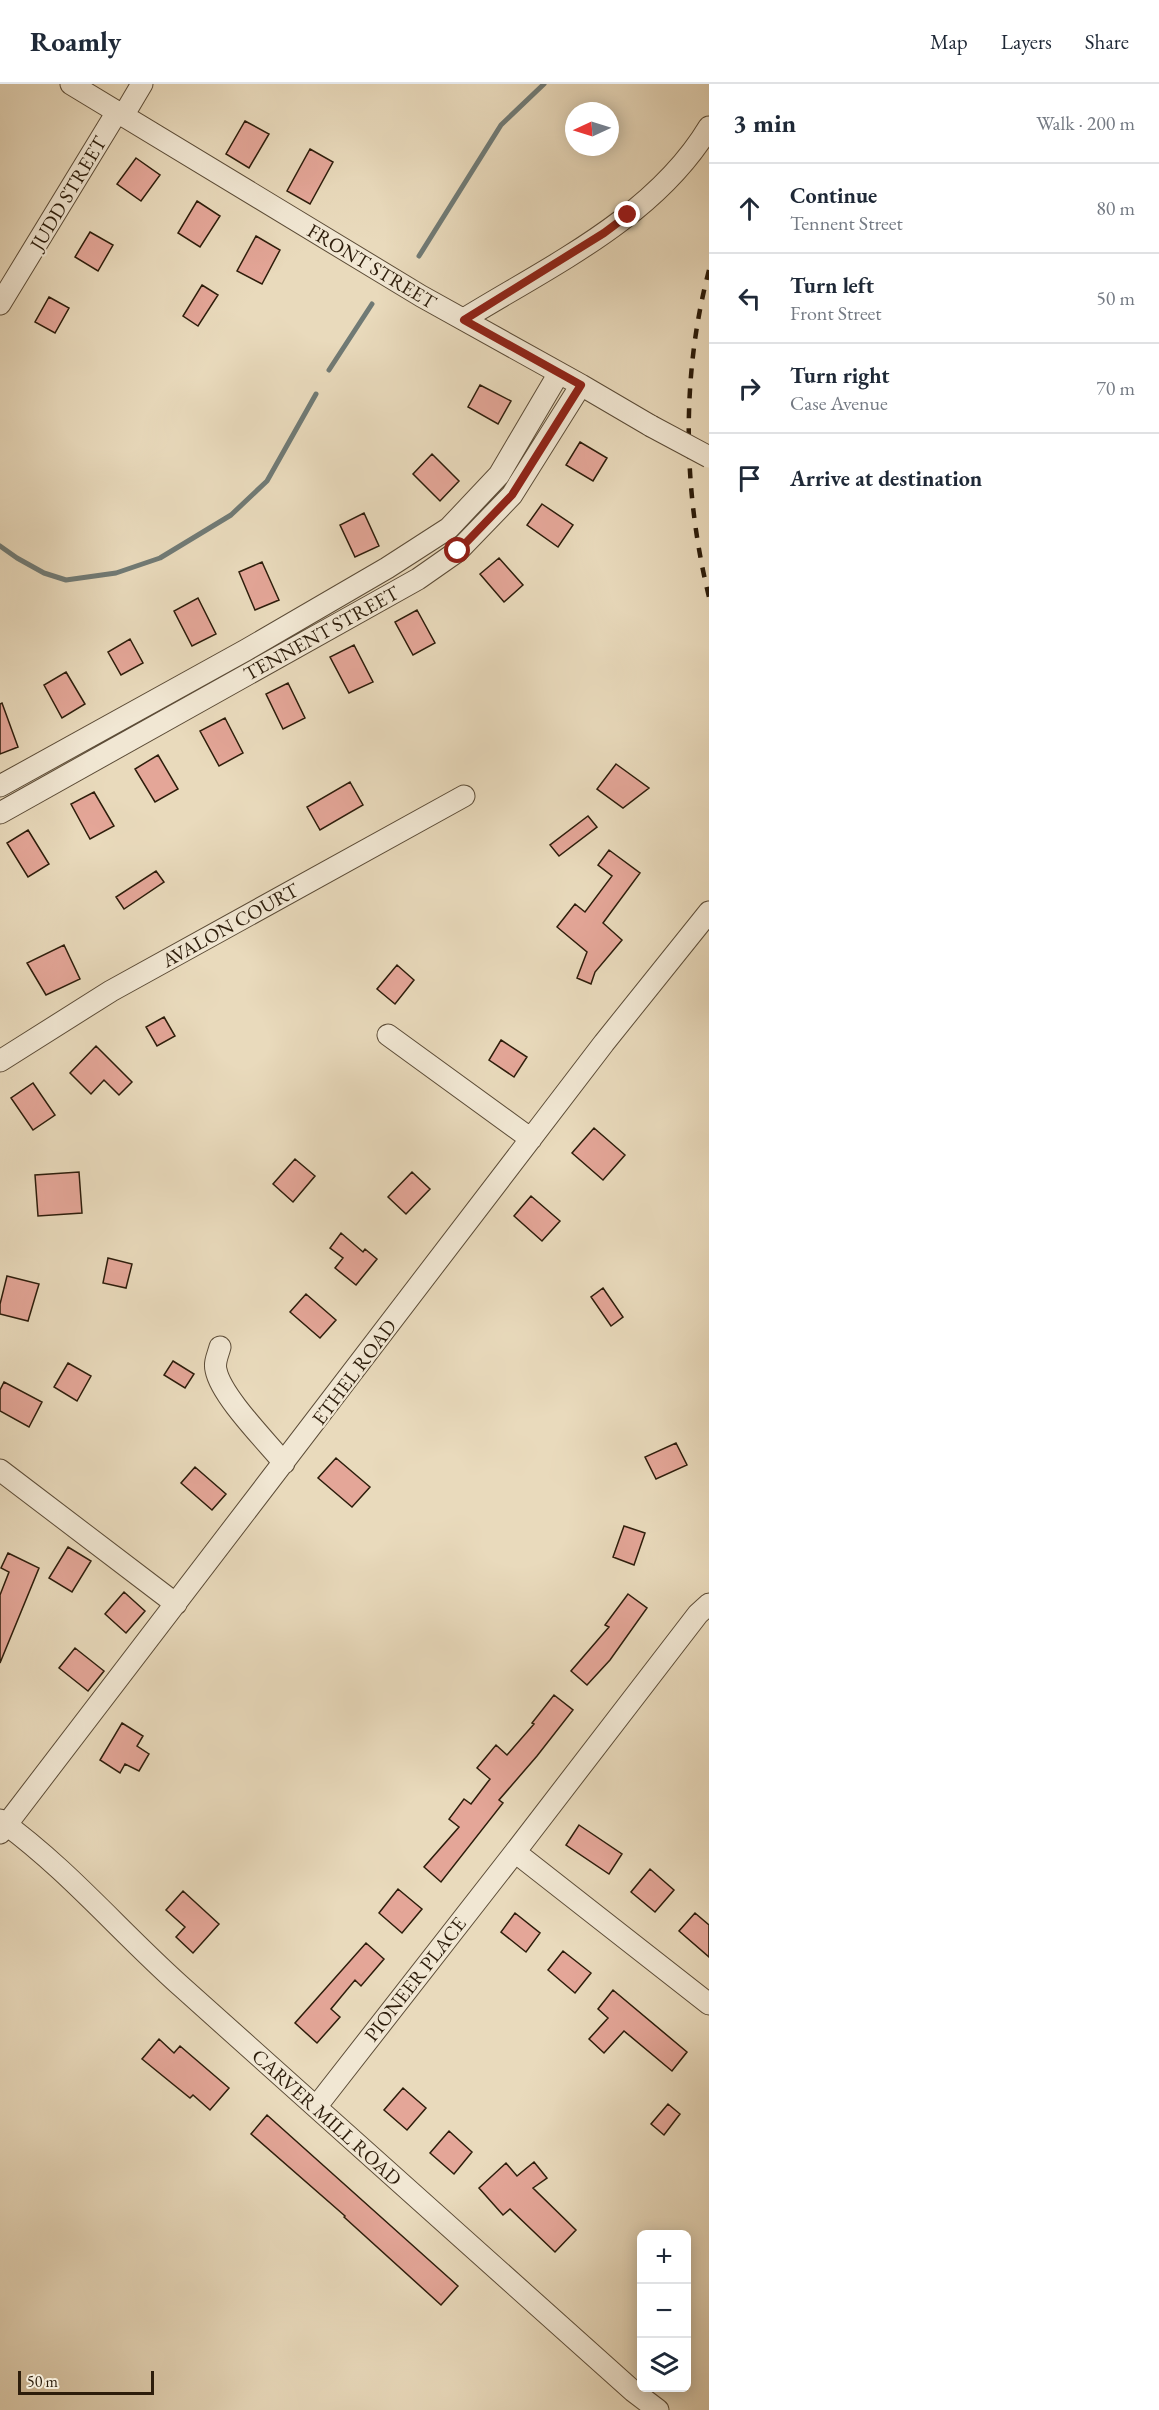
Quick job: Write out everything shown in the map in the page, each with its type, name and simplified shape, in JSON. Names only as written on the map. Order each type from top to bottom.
[{"type":"street","name":"FRONT STREET","points":[[71,84],[464,320],[709,457]]},
{"type":"street","name":"JUDD STREET","points":[[0,304],[120,114],[142,84]]},
{"type":"street","points":[[464,320],[604,233],[628,215],[673,175],[709,127]]},
{"type":"street","name":"TENNENT STREET","points":[[0,786],[246,650],[449,528],[499,475],[559,373]]},
{"type":"street","name":"TENNENT STREET","points":[[0,813],[418,579],[458,551],[512,495],[581,385]]},
{"type":"street","name":"AVALON COURT","points":[[0,1061],[111,991],[464,796]]},
{"type":"street","name":"ETHEL ROAD","points":[[2,1826],[176,1604],[604,1043],[709,912]]},
{"type":"street","points":[[388,1035],[531,1139]]},
{"type":"street","points":[[220,1347],[215,1361],[216,1371],[226,1394],[284,1463]]},
{"type":"street","points":[[0,1470],[176,1604]]},
{"type":"street","name":"PIONEER PLACE","points":[[316,2107],[698,1614],[709,1604]]},
{"type":"street","name":"CARVER MILL ROAD","points":[[2,1826],[92,1898],[175,1981],[624,2383],[658,2410]]},
{"type":"street","points":[[515,1852],[709,2004]]},
{"type":"building","points":[[245,121],[269,134],[249,168],[226,154]]},
{"type":"building","points":[[310,149],[333,162],[310,204],[287,191]]},
{"type":"building","points":[[136,158],[160,175],[141,201],[117,184]]},
{"type":"building","points":[[197,201],[220,216],[200,247],[178,233]]},
{"type":"building","points":[[90,232],[113,245],[98,271],[75,257]]},
{"type":"building","points":[[256,236],[280,250],[262,284],[237,271]]},
{"type":"building","points":[[202,285],[218,295],[198,326],[183,316]]},
{"type":"building","points":[[49,297],[69,308],[55,333],[35,322]]},
{"type":"building","points":[[480,385],[511,401],[498,424],[468,407]]},
{"type":"building","points":[[580,442],[607,458],[593,481],[566,465]]},
{"type":"building","points":[[432,454],[459,481],[440,501],[413,474]]},
{"type":"building","points":[[542,504],[573,525],[558,547],[527,525]]},
{"type":"building","points":[[364,513],[379,546],[355,557],[340,525]]},
{"type":"building","points":[[499,558],[523,585],[504,602],[480,574]]},
{"type":"building","points":[[262,562],[279,600],[255,610],[239,572]]},
{"type":"building","points":[[198,598],[216,634],[192,646],[174,611]]},
{"type":"building","points":[[417,610],[435,643],[413,655],[395,622]]},
{"type":"building","points":[[130,639],[143,663],[121,675],[108,652]]},
{"type":"building","points":[[354,645],[373,682],[349,693],[330,657]]},
{"type":"building","points":[[66,672],[85,704],[62,718],[44,685]]},
{"type":"building","points":[[288,683],[305,718],[283,729],[266,694]]},
{"type":"building","points":[[2,703],[18,747],[0,754],[0,704]]},
{"type":"building","points":[[225,718],[243,753],[219,766],[200,731]]},
{"type":"building","points":[[158,755],[178,789],[155,802],[135,769]]},
{"type":"building","points":[[616,764],[649,788],[623,808],[597,789]]},
{"type":"building","points":[[350,782],[363,805],[320,830],[307,807]]},
{"type":"building","points":[[94,792],[114,826],[90,839],[71,804]]},
{"type":"building","points":[[588,816],[597,827],[559,856],[550,845]]},
{"type":"building","points":[[28,830],[49,864],[28,877],[7,843]]},
{"type":"building","points":[[609,850],[640,873],[603,923],[622,940],[595,972],[591,984],[577,978],[587,952],[557,927],[575,904],[585,912],[612,876],[598,865]]},
{"type":"building","points":[[156,871],[164,882],[124,909],[116,897]]},
{"type":"building","points":[[64,945],[80,979],[46,995],[27,963]]},
{"type":"building","points":[[397,965],[414,980],[395,1004],[377,989]]},
{"type":"building","points":[[164,1017],[175,1036],[157,1046],[146,1027]]},
{"type":"building","points":[[501,1040],[527,1057],[514,1077],[489,1060]]},
{"type":"building","points":[[96,1046],[132,1082],[119,1095],[104,1080],[91,1094],[70,1073]]},
{"type":"building","points":[[33,1083],[55,1115],[33,1130],[11,1098]]},
{"type":"building","points":[[594,1128],[625,1155],[603,1180],[572,1153]]},
{"type":"building","points":[[295,1159],[315,1176],[293,1202],[273,1184]]},
{"type":"building","points":[[79,1172],[82,1213],[38,1216],[35,1175]]},
{"type":"building","points":[[412,1172],[430,1189],[406,1214],[388,1197]]},
{"type":"building","points":[[531,1196],[560,1221],[542,1241],[514,1216]]},
{"type":"building","points":[[341,1233],[363,1252],[365,1249],[377,1259],[356,1285],[335,1268],[343,1258],[330,1248]]},
{"type":"building","points":[[108,1258],[132,1264],[126,1288],[103,1283]]},
{"type":"building","points":[[7,1276],[39,1284],[28,1321],[0,1314],[0,1304]]},
{"type":"building","points":[[603,1288],[623,1317],[611,1326],[591,1297]]},
{"type":"building","points":[[306,1294],[336,1320],[320,1338],[290,1312]]},
{"type":"building","points":[[173,1361],[194,1374],[185,1388],[164,1375]]},
{"type":"building","points":[[68,1363],[91,1376],[77,1401],[54,1387]]},
{"type":"building","points":[[4,1382],[42,1402],[29,1427],[0,1411],[0,1390]]},
{"type":"building","points":[[676,1443],[687,1465],[656,1479],[645,1457]]},
{"type":"building","points":[[336,1458],[370,1487],[352,1507],[318,1478]]},
{"type":"building","points":[[195,1467],[226,1494],[212,1510],[181,1483]]},
{"type":"building","points":[[624,1526],[645,1533],[634,1565],[613,1557]]},
{"type":"building","points":[[68,1547],[91,1561],[72,1592],[49,1578]]},
{"type":"building","points":[[8,1553],[39,1568],[0,1663],[0,1595],[9,1572],[1,1568]]},
{"type":"building","points":[[124,1592],[145,1611],[126,1633],[105,1614]]},
{"type":"building","points":[[628,1594],[647,1608],[610,1660],[587,1685],[571,1671],[609,1627],[605,1625]]},
{"type":"building","points":[[75,1648],[104,1671],[88,1691],[59,1668]]},
{"type":"building","points":[[554,1695],[573,1710],[499,1800],[503,1803],[441,1882],[424,1867],[459,1827],[449,1819],[464,1799],[471,1804],[490,1779],[477,1768],[496,1745],[507,1755],[534,1724],[532,1723]]},
{"type":"building","points":[[122,1723],[143,1736],[137,1746],[149,1754],[139,1771],[125,1764],[120,1773],[100,1760]]},
{"type":"building","points":[[579,1825],[622,1854],[609,1874],[566,1845]]},
{"type":"building","points":[[650,1869],[674,1890],[655,1912],[631,1892]]},
{"type":"building","points":[[398,1889],[422,1909],[402,1933],[379,1913]]},
{"type":"building","points":[[183,1891],[219,1924],[193,1953],[176,1937],[185,1927],[166,1910]]},
{"type":"building","points":[[515,1913],[540,1933],[526,1952],[501,1932]]},
{"type":"building","points":[[695,1913],[709,1925],[709,1957],[679,1931]]},
{"type":"building","points":[[366,1943],[384,1959],[361,1986],[355,1980],[331,2009],[340,2017],[317,2043],[295,2023]]},
{"type":"building","points":[[563,1951],[591,1973],[575,1993],[548,1970]]},
{"type":"building","points":[[613,1990],[687,2052],[672,2071],[624,2031],[604,2053],[589,2039],[608,2018],[598,2009]]},
{"type":"building","points":[[159,2039],[174,2053],[180,2046],[229,2088],[210,2110],[193,2095],[190,2098],[142,2059]]},
{"type":"building","points":[[403,2088],[426,2108],[407,2130],[384,2110]]},
{"type":"building","points":[[668,2104],[680,2114],[664,2135],[651,2124]]},
{"type":"building","points":[[267,2115],[458,2286],[441,2305],[345,2216],[251,2134]]},
{"type":"building","points":[[449,2131],[472,2152],[454,2174],[430,2153]]},
{"type":"building","points":[[534,2162],[547,2178],[533,2188],[576,2230],[555,2252],[510,2209],[503,2215],[479,2188],[506,2163],[517,2176]]},
{"type":"waterway","points":[[419,256],[501,125],[544,84]]},
{"type":"waterway","points":[[329,370],[372,304]]},
{"type":"waterway","points":[[0,546],[44,573],[66,580],[116,573],[160,558],[231,515],[267,481],[316,394]]},
{"type":"railway","points":[[709,270],[694,351],[689,434],[694,516],[709,597]]},
{"type":"route","points":[[458,551],[512,495],[581,385],[464,320],[604,233],[628,215]]}]
